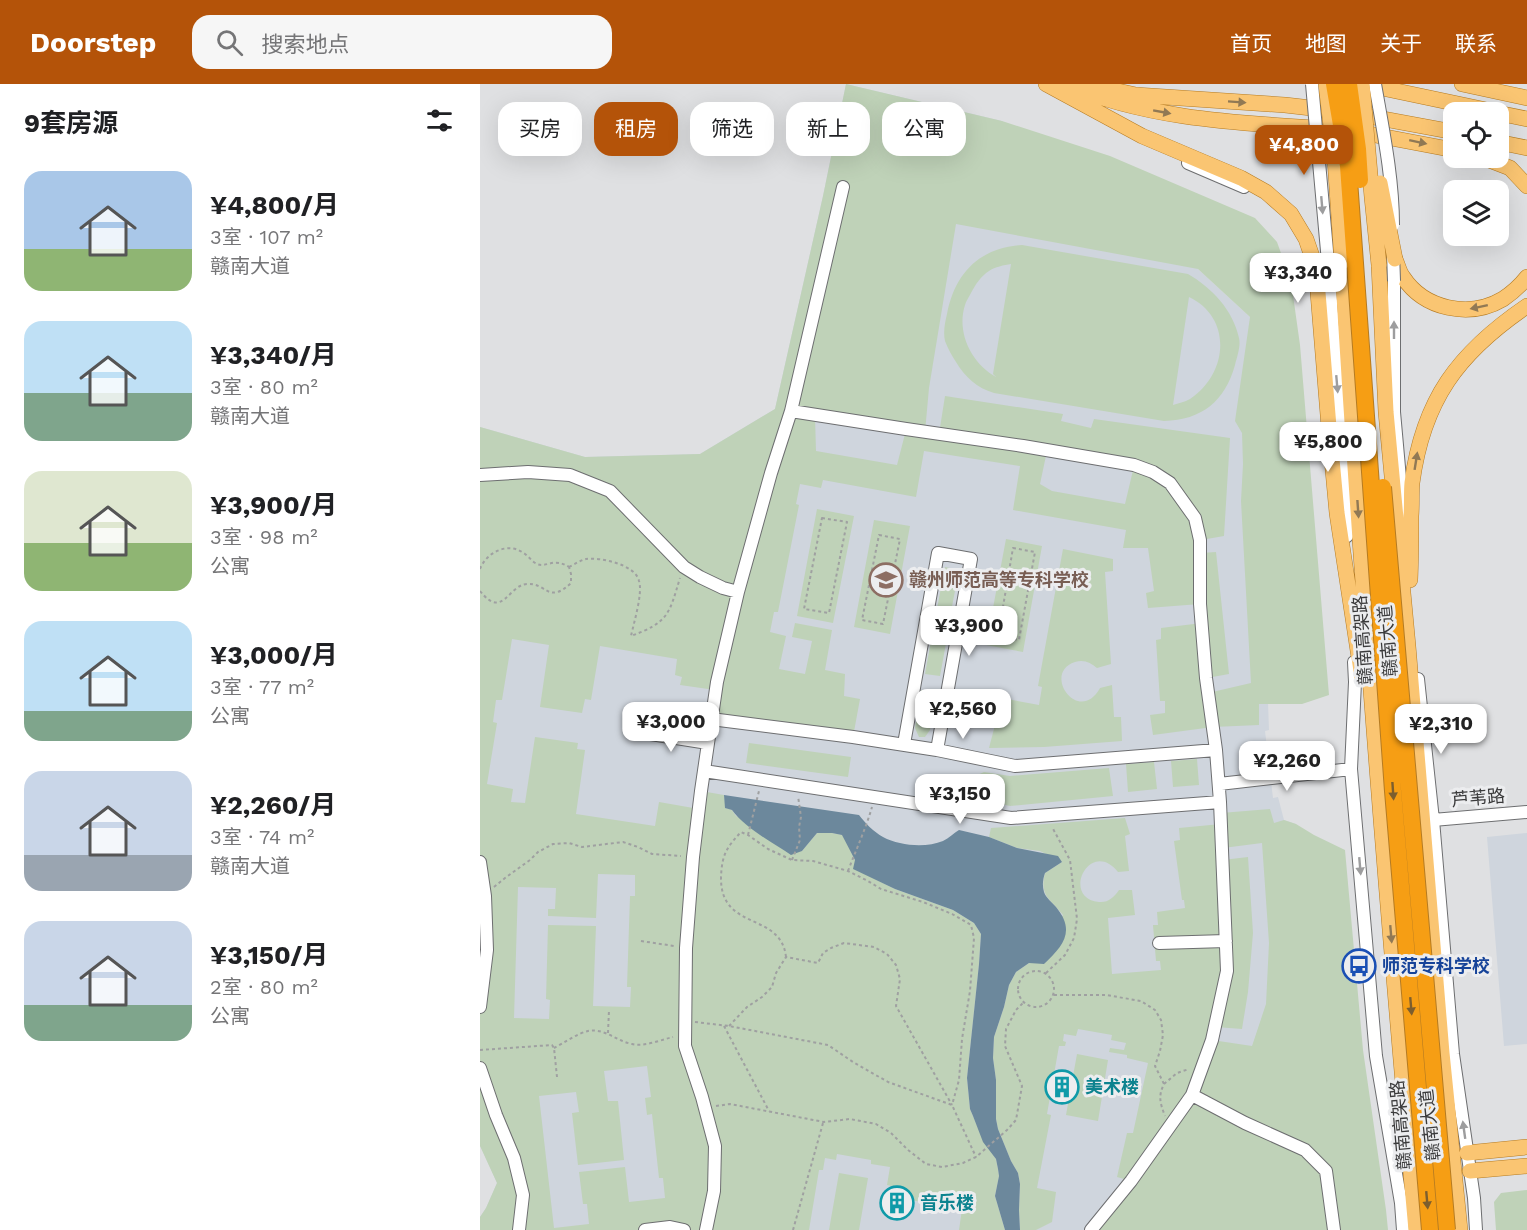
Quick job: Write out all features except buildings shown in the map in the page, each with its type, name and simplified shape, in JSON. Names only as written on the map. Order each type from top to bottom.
[{"type":"highway","name":"赣南高架路","points":[[1334,84],[1348,166],[1393,791],[1430,1230]]},
{"type":"highway","name":"赣南高架路","points":[[1349,84],[1358,150],[1377,426],[1447,1230]]},
{"type":"main road","points":[[1046,84],[1142,136],[1242,177],[1266,192],[1291,214],[1306,240],[1316,268],[1337,513],[1350,607],[1378,771]]},
{"type":"main road","points":[[1065,84],[1108,100],[1158,112],[1202,118],[1348,130],[1443,148]]},
{"type":"main road","points":[[1092,84],[1136,94],[1286,105],[1346,112],[1443,130]]},
{"type":"main road","name":"赣南大道","points":[[1326,84],[1335,159],[1335,262],[1351,415],[1416,1230]]},
{"type":"main road","points":[[1446,102],[1363,84],[1384,208],[1394,255],[1402,275],[1414,290],[1429,301],[1446,308],[1466,310],[1485,307],[1502,300],[1518,288],[1527,277]]},
{"type":"main road","name":"赣南大道","points":[[1363,84],[1379,265],[1386,412],[1442,1053],[1460,1230]]},
{"type":"main road","points":[[1462,84],[1527,98]]},
{"type":"main road","points":[[1509,115],[1527,119]]},
{"type":"main road","points":[[1509,144],[1527,148]]},
{"type":"main road","points":[[1509,168],[1527,186]]},
{"type":"main road","points":[[1408,646],[1412,486],[1418,448],[1430,414],[1445,383],[1466,356],[1488,335],[1527,306]]},
{"type":"main road","points":[[1467,1153],[1527,1147]]},
{"type":"main road","points":[[1470,1172],[1527,1166]]},
{"type":"street","points":[[1035,84],[1125,133],[1208,173],[1249,189],[1282,213],[1302,243],[1310,279],[1337,563],[1353,659]]},
{"type":"street","points":[[1312,84],[1322,204],[1335,262],[1340,418],[1355,682],[1351,769],[1376,1056],[1401,1203],[1403,1230]]},
{"type":"street","points":[[1375,84],[1393,207],[1394,412],[1453,1054],[1476,1230]]},
{"type":"street","points":[[706,1230],[714,1191],[715,1146],[685,1046],[686,948],[693,857],[704,771],[717,682],[738,592],[791,411],[843,188]]},
{"type":"street","points":[[791,411],[1134,465],[1153,472],[1170,483],[1195,518],[1200,540],[1200,604],[1206,678],[1219,784],[1227,971],[1216,1027],[1192,1095],[1131,1181],[1091,1230]]},
{"type":"street","points":[[480,475],[528,472],[570,475],[610,491],[684,567],[723,588],[738,592]]},
{"type":"street","points":[[904,744],[938,553],[971,560],[937,750]]},
{"type":"street","points":[[711,719],[853,736],[1015,765],[1216,750]]},
{"type":"street","points":[[638,732],[708,743]]},
{"type":"street","points":[[1219,784],[1351,769]]},
{"type":"street","points":[[704,771],[1011,818],[1220,802]]},
{"type":"street","name":"芦苇路","points":[[1433,820],[1527,812]]},
{"type":"street","points":[[480,862],[487,950],[480,1007]]},
{"type":"street","points":[[1159,943],[1226,941]]},
{"type":"street","points":[[480,1068],[514,1158],[523,1195],[519,1230]]},
{"type":"street","points":[[1192,1095],[1245,1123],[1305,1150],[1326,1171],[1334,1230]]},
{"type":"street","points":[[645,1230],[670,1227],[684,1230]]},
{"type":"path","points":[[822,518],[847,522],[829,613],[804,609],[822,518]]},
{"type":"path","points":[[879,535],[900,539],[883,624],[862,620],[879,535]]},
{"type":"path","points":[[480,569],[482,562],[490,555],[500,549],[512,548],[521,551],[537,564],[563,563],[569,567],[571,574],[571,583],[563,590],[552,593],[536,585],[527,584],[504,601],[493,602],[480,591]]},
{"type":"path","points":[[1013,548],[1035,552],[1019,640],[998,636],[1013,548]]},
{"type":"path","points":[[569,567],[585,559],[622,565],[632,570],[639,578],[640,588],[631,636],[663,620],[671,607],[684,567]]},
{"type":"path","points":[[848,871],[868,823],[875,797]]},
{"type":"path","points":[[748,835],[756,798]]},
{"type":"path","points":[[792,860],[800,840],[799,804]]},
{"type":"path","points":[[1046,973],[1065,955],[1074,938],[1077,919],[1070,860],[1047,815]]},
{"type":"path","points":[[729,1026],[747,1007],[772,987],[776,974],[786,957],[785,946],[776,934],[734,911],[726,901],[721,886],[722,865],[727,847],[741,832],[768,849],[792,860],[813,861],[848,871],[881,889],[924,902],[971,925],[974,938],[970,991],[962,1039],[959,1080],[952,1105]]},
{"type":"path","points":[[483,895],[538,852],[553,844],[569,843],[582,847],[623,842],[652,854],[693,857]]},
{"type":"path","points":[[641,941],[686,948]]},
{"type":"path","points":[[786,957],[818,963],[823,953],[844,944],[874,947],[887,954],[896,964],[900,979],[896,1006],[952,1105],[976,1156]]},
{"type":"path","points":[[1035,970],[1046,973],[1054,982],[1054,994],[1051,1000],[1041,1007],[1024,1002],[1018,992],[1018,986],[1024,975],[1035,970]]},
{"type":"path","points":[[1054,994],[1106,995],[1141,1001],[1155,1010],[1161,1020],[1163,1035],[1155,1066],[1164,1084]]},
{"type":"path","points":[[704,1107],[730,1104],[824,1122],[850,1119],[876,1124],[891,1133],[926,1164],[942,1167],[963,1163],[976,1156],[1016,1120],[1022,1086],[1005,1046],[1006,1029],[1016,1010],[1024,1002]]},
{"type":"path","points":[[608,1033],[609,1010]]},
{"type":"path","points":[[685,1020],[828,1045],[888,1082],[952,1105]]},
{"type":"path","points":[[724,1026],[769,1112]]},
{"type":"path","points":[[554,1048],[587,1031],[608,1033],[632,1044],[645,1044],[685,1033]]},
{"type":"path","points":[[480,1050],[552,1045],[554,1048]]},
{"type":"path","points":[[554,1048],[557,1077]]},
{"type":"path","points":[[1169,1127],[1160,1105],[1159,1094],[1164,1084],[1186,1069],[1203,1068]]},
{"type":"path","points":[[793,1230],[824,1122]]},
{"type":"shaded area","name":"赣州师范高等专科学校","points":[[846,84],[922,102],[882,102],[882,156],[966,156],[966,112],[1002,121],[1198,269],[1250,317],[1302,704],[1268,703],[1269,730],[1265,731],[1273,798],[1278,797],[1284,820],[1296,824],[1345,1230],[480,1230],[480,1217],[497,1183],[480,1145],[480,427],[585,457],[700,454],[775,409],[831,156],[870,156],[870,102],[842,102]]},
{"type":"shaded area","points":[[1527,833],[1527,1044],[1504,1046],[1487,837]]},
{"type":"green space","points":[[846,84],[922,102],[882,102],[882,156],[966,156],[966,112],[1002,121],[1110,156],[1255,218],[1277,242],[1291,281],[1300,345],[1329,695],[1302,704],[1259,704],[1259,725],[1213,727],[1153,735],[1150,715],[1165,713],[1165,701],[1160,701],[1156,640],[1161,639],[1161,628],[1202,623],[1200,604],[1148,608],[1146,593],[1154,591],[1148,548],[1123,548],[1126,530],[1013,510],[1020,466],[924,451],[916,497],[823,480],[821,488],[800,484],[796,504],[799,505],[778,612],[774,612],[770,632],[786,636],[779,669],[805,674],[812,641],[792,637],[795,623],[832,630],[825,670],[845,674],[844,696],[860,699],[853,737],[711,719],[715,690],[680,685],[682,677],[675,675],[677,659],[600,646],[591,700],[585,699],[582,713],[540,707],[549,645],[512,639],[502,700],[496,700],[493,722],[497,723],[487,784],[513,789],[511,802],[525,803],[535,737],[578,743],[577,749],[585,750],[576,814],[655,826],[659,802],[699,809],[701,791],[724,795],[726,808],[732,810],[736,816],[802,851],[817,833],[843,835],[855,860],[877,880],[953,910],[974,923],[981,934],[967,1078],[970,1109],[996,1159],[999,1176],[995,1196],[1005,1230],[959,1230],[962,1209],[899,1198],[900,1188],[887,1185],[890,1167],[871,1164],[871,1160],[837,1154],[836,1160],[825,1158],[823,1170],[819,1170],[809,1230],[480,1230],[480,1217],[497,1183],[480,1146],[480,427],[585,457],[700,454],[775,409],[831,156],[870,156],[870,102],[842,102]],"holes":[[[956,224],[1198,269],[1250,317],[1235,421],[1242,433],[1241,501],[1251,683],[1208,693],[1207,678],[1229,674],[1216,552],[1201,553],[1201,540],[1224,536],[1230,438],[1094,419],[1091,428],[1061,421],[1063,414],[945,396],[939,434],[925,432],[929,388]],[[815,416],[906,430],[897,465],[816,451]],[[1047,451],[1134,466],[1125,504],[1052,491],[1040,484]],[[598,874],[635,875],[635,896],[630,896],[627,987],[631,987],[630,1007],[593,1006],[596,926],[548,925],[546,999],[550,1000],[549,1019],[514,1018],[518,887],[556,888],[555,909],[548,909],[548,916],[596,918]],[[647,1066],[651,1097],[645,1098],[647,1115],[652,1114],[659,1178],[663,1178],[665,1198],[629,1202],[625,1167],[579,1172],[583,1204],[587,1204],[589,1224],[554,1228],[539,1096],[576,1092],[579,1112],[572,1113],[578,1165],[624,1160],[618,1101],[608,1101],[604,1071]]]},
{"type":"green space","points":[[1022,245],[1188,274],[1213,293],[1227,309],[1236,328],[1239,348],[1231,378],[1225,389],[1210,406],[1201,412],[1178,420],[1164,421],[994,393],[977,385],[963,372],[947,347],[944,335],[946,317],[956,286],[971,265],[993,251]],"holes":[[[1011,264],[993,374],[996,377],[980,364],[968,347],[963,316],[966,302],[981,278],[994,268]],[[1189,297],[1203,306],[1213,318],[1219,332],[1218,361],[1203,388],[1190,399],[1173,405]]]},
{"type":"green space","points":[[817,509],[854,516],[833,623],[797,616]]},
{"type":"green space","points":[[874,520],[910,526],[890,634],[854,627]]},
{"type":"green space","points":[[1006,539],[1042,546],[1023,652],[986,645]]},
{"type":"green space","points":[[1063,549],[1113,559],[1113,571],[1105,572],[1111,664],[1097,668],[1087,662],[1075,662],[1065,668],[1062,685],[1074,699],[1082,702],[1092,698],[1100,688],[1112,685],[1114,717],[1121,717],[1122,741],[1044,747],[989,748],[1002,698],[1039,705],[1042,687],[1038,686]]},
{"type":"green space","points":[[945,567],[959,570],[949,622],[935,619]]},
{"type":"green space","points":[[932,635],[947,638],[940,676],[925,674]]},
{"type":"green space","points":[[921,690],[937,692],[930,730],[925,737],[919,737],[915,728]]},
{"type":"green space","points":[[749,743],[851,757],[848,777],[746,763]]},
{"type":"green space","points":[[1197,759],[1199,785],[1173,787],[1171,761]]},
{"type":"green space","points":[[1154,762],[1157,789],[1128,792],[1126,764]]},
{"type":"green space","points":[[1109,768],[1113,796],[1010,806],[978,799],[970,788],[973,777],[984,772],[1010,776]]},
{"type":"green space","points":[[1270,809],[1274,823],[1284,820],[1296,824],[1345,850],[1363,1050],[1388,1230],[1093,1230],[1131,1181],[1117,1177],[1127,1133],[1133,1133],[1148,1063],[1127,1058],[1127,1055],[1109,1052],[1110,1048],[1124,1050],[1126,1043],[1111,1040],[1112,1035],[1078,1029],[1076,1036],[1064,1034],[1065,1046],[1059,1046],[1047,1114],[1051,1115],[1037,1188],[1056,1192],[1052,1222],[1036,1230],[1020,1230],[1018,1173],[1011,1161],[996,1119],[994,1037],[1009,985],[1016,972],[1029,963],[1063,915],[1047,897],[1043,887],[1045,873],[1062,862],[1040,851],[1017,848],[989,837],[991,828],[1125,818],[1130,834],[1125,836],[1129,871],[1118,872],[1108,863],[1098,861],[1089,865],[1083,872],[1080,882],[1087,898],[1099,902],[1110,899],[1119,890],[1132,890],[1135,915],[1108,918],[1112,974],[1161,970],[1160,961],[1156,961],[1153,925],[1158,925],[1157,912],[1185,908],[1174,841],[1180,840],[1179,828],[1221,824],[1221,813]],"holes":[[[1262,843],[1269,943],[1266,1004],[1252,1046],[1212,1040],[1216,1027],[1242,1029],[1253,933],[1248,857],[1223,860],[1223,848]]]},
{"type":"green space","points":[[1077,1054],[1108,1060],[1098,1121],[1066,1115]]},
{"type":"green space","points":[[839,1173],[868,1178],[859,1230],[829,1230]]},
{"type":"green space","points":[[1527,1190],[1527,1230],[1496,1230],[1494,1202],[1501,1193]]},
{"type":"water","points":[[724,795],[859,815],[880,835],[905,844],[936,843],[945,840],[959,830],[989,837],[1017,848],[1058,856],[1062,862],[1045,873],[1043,887],[1046,896],[1062,916],[1066,931],[1065,938],[1057,951],[1044,964],[1029,963],[1016,972],[1009,985],[994,1037],[996,1119],[1011,1161],[1018,1173],[1020,1230],[1005,1230],[995,1196],[999,1176],[996,1159],[983,1142],[970,1109],[967,1078],[981,934],[974,923],[953,910],[895,889],[853,869],[855,860],[842,835],[817,833],[802,851],[791,855],[752,829],[732,810],[725,808]]},
{"type":"place","name":"赣州师范高等专科学校","points":[[886,580]]},
{"type":"place","name":"师范专科学校","points":[[1359,966]]},
{"type":"place","name":"美术楼","points":[[1062,1087]]},
{"type":"place","name":"音乐楼","points":[[897,1203]]}]
